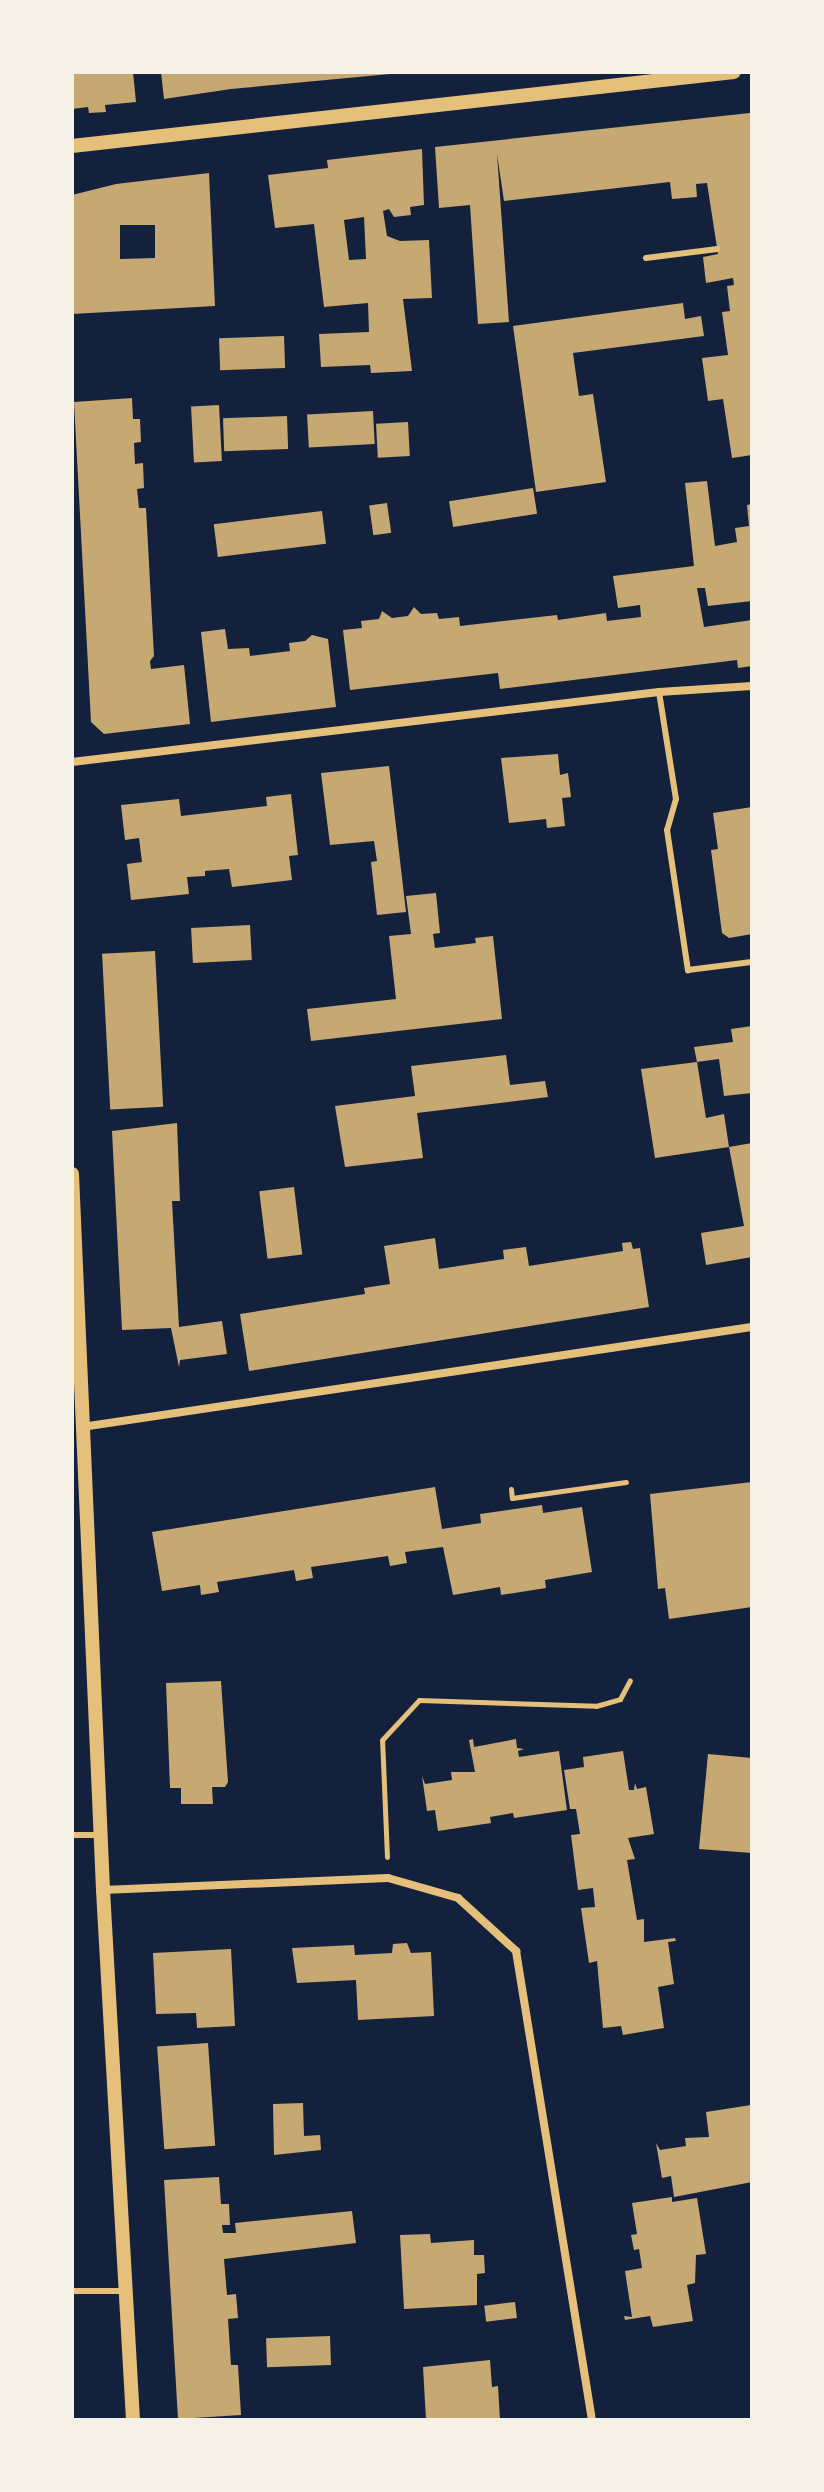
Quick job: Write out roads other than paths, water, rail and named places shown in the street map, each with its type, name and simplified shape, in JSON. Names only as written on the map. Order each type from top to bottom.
[{"type":"street","points":[[72,146],[734,72]]},
{"type":"street","points":[[72,762],[659,692],[752,686]]},
{"type":"street","points":[[72,1174],[103,1890],[133,2420]]},
{"type":"street","points":[[82,1427],[752,1327]]},
{"type":"street","points":[[103,1890],[388,1878],[458,1898],[516,1951],[592,2420]]},
{"type":"lane","points":[[646,258],[717,249]]},
{"type":"lane","points":[[659,692],[676,799],[667,830],[688,970],[752,962]]},
{"type":"lane","points":[[72,1835],[101,1835]]},
{"type":"lane","points":[[72,2291],[127,2291]]}]
